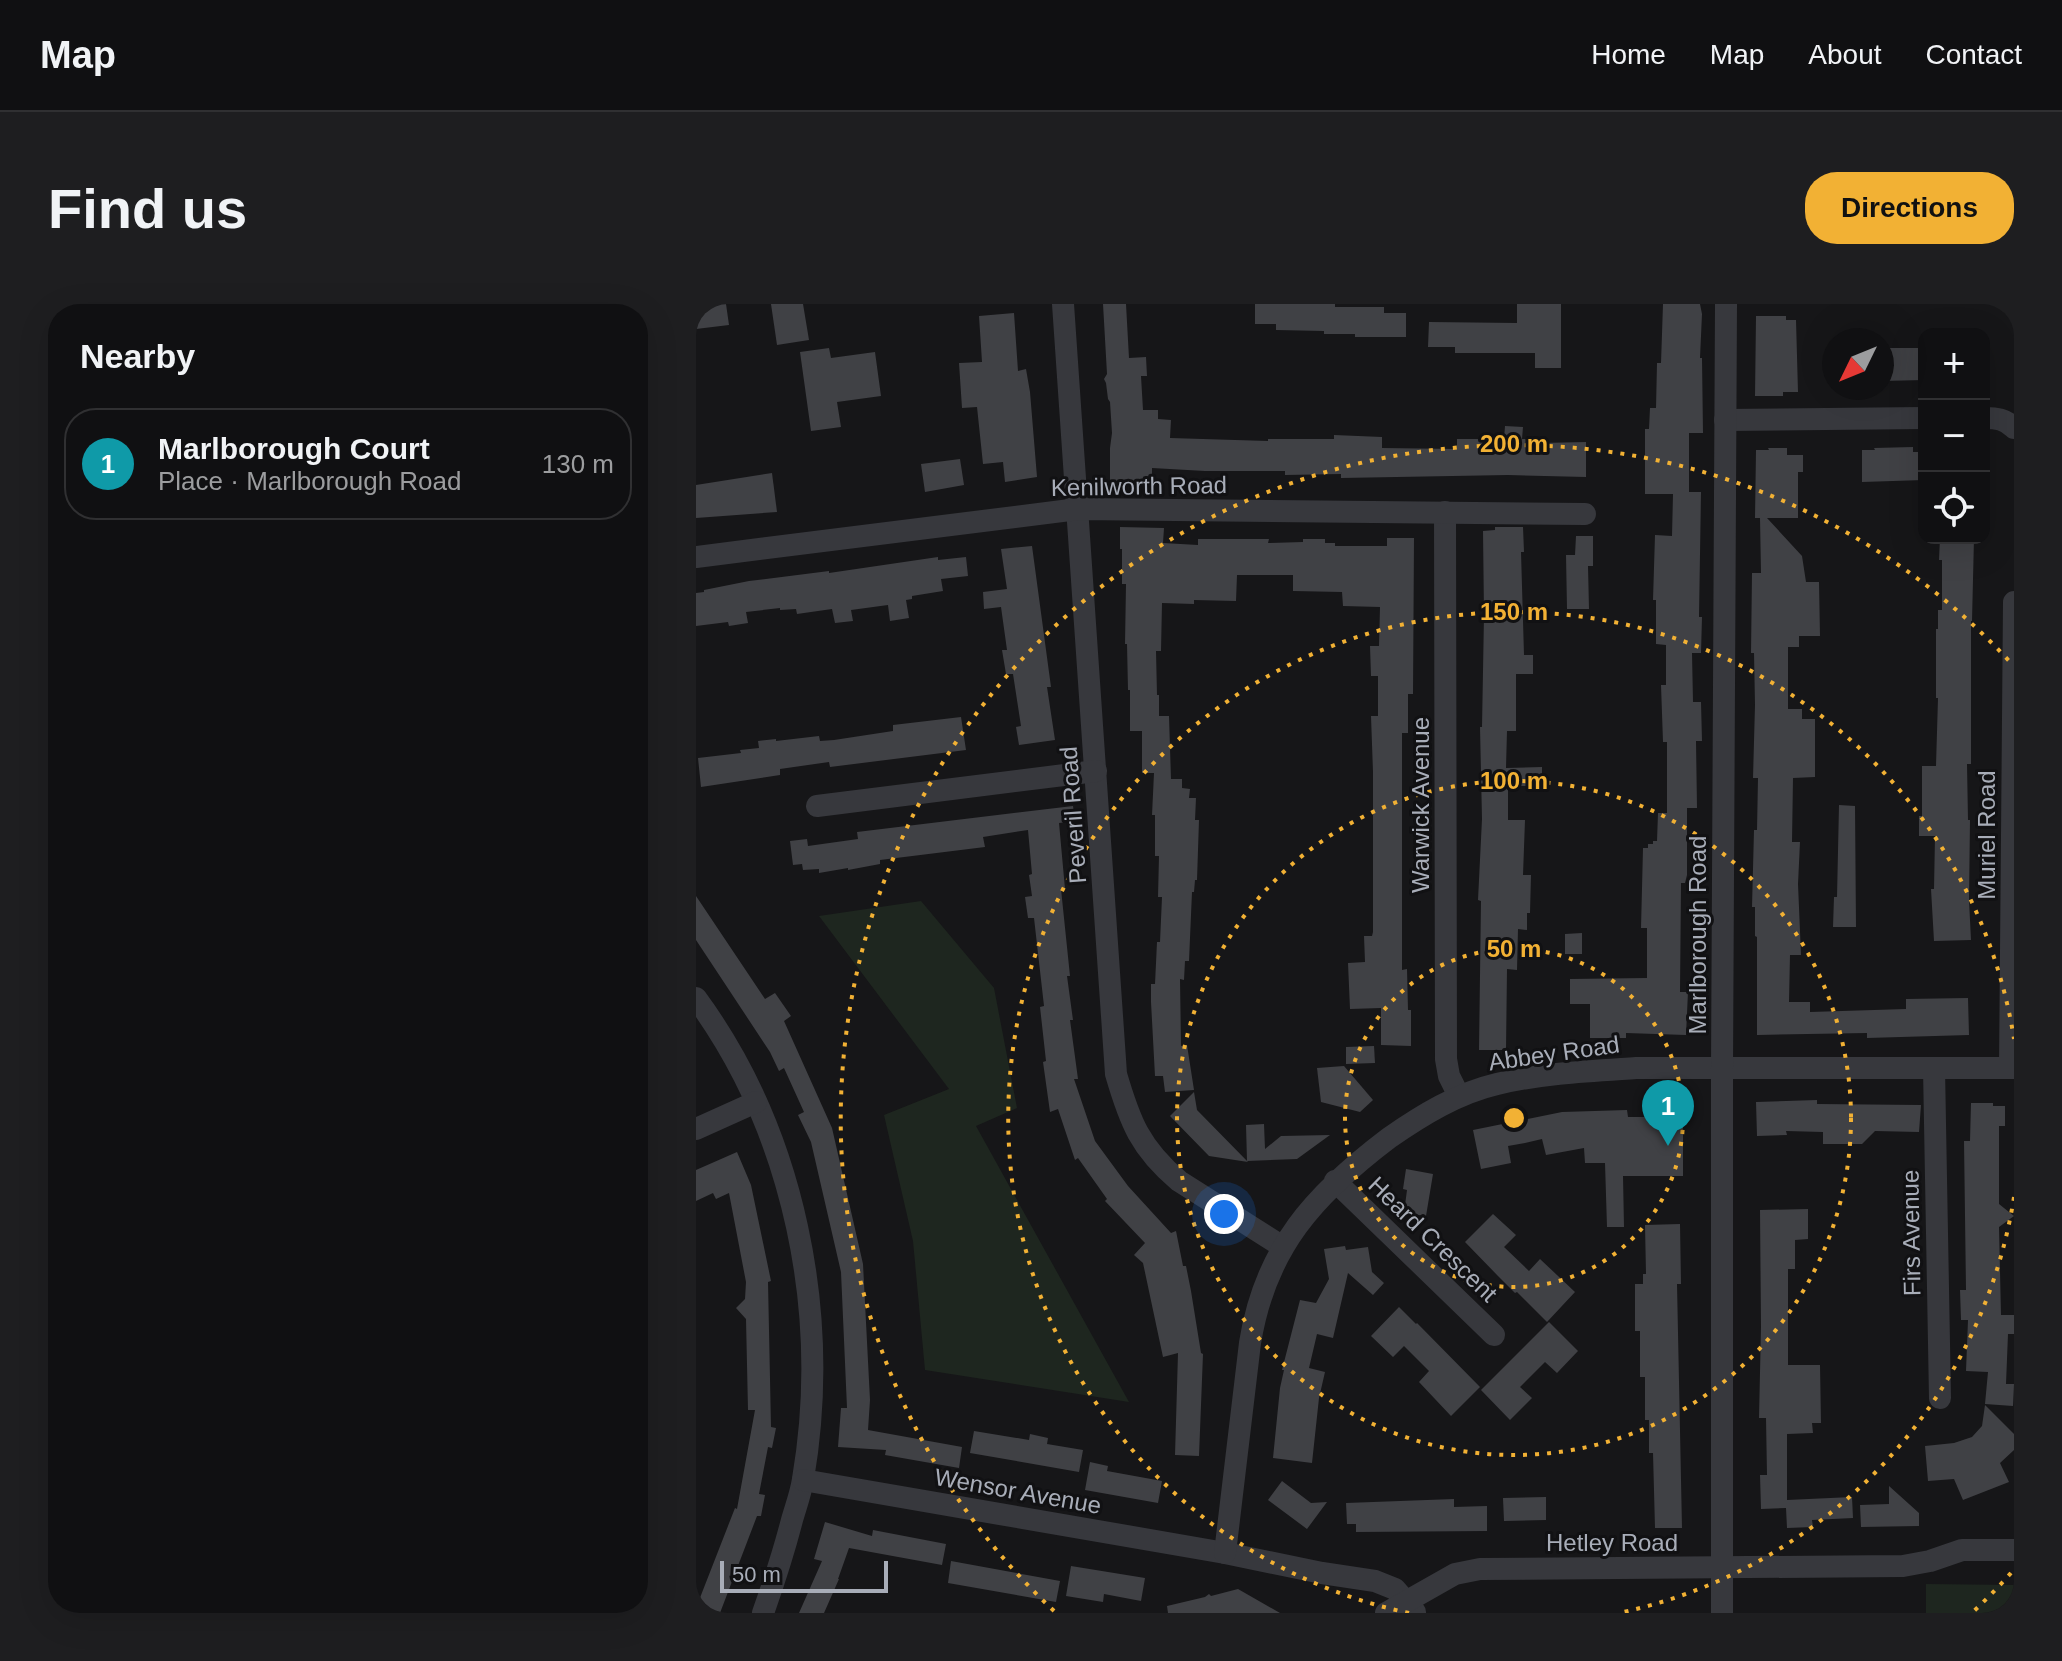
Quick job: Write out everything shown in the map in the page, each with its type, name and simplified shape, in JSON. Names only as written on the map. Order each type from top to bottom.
[{"type":"street","name":"Peveril Road","points":[[1063,304],[1116,1074],[1137,1134],[1164,1169],[1283,1247]]},
{"type":"street","name":"Marlborough Road","points":[[1722,1613],[1726,304]]},
{"type":"street","points":[[1725,420],[1918,418]]},
{"type":"street","points":[[1990,418],[2005,420],[2014,428]]},
{"type":"street","name":"Kenilworth Road","points":[[696,557],[1078,509],[1585,514]]},
{"type":"street","name":"Warwick Avenue","points":[[1445,512],[1446,1059],[1449,1076],[1459,1096]]},
{"type":"street","name":"Muriel Road","points":[[2012,1068],[2014,602]]},
{"type":"street","points":[[817,806],[1096,771]]},
{"type":"street","points":[[696,998],[736,1058],[786,1179],[808,1296],[812,1372],[803,1480],[763,1613]]},
{"type":"street","name":"Abbey Road","points":[[1225,1553],[1254,1319],[1264,1283],[1283,1247],[1308,1211],[1335,1181],[1406,1126],[1459,1096],[1497,1084],[1577,1072],[1636,1068],[2012,1068]]},
{"type":"street","name":"Firs Avenue","points":[[1934,1068],[1940,1398]]},
{"type":"street","points":[[696,1129],[756,1102]]},
{"type":"street","name":"Heard Crescent","points":[[1335,1181],[1494,1335]]},
{"type":"street","name":"Wensor Avenue","points":[[803,1480],[1225,1553]]},
{"type":"street","name":"Hetley Road","points":[[1386,1613],[1410,1607],[1455,1574],[1480,1569],[1903,1566],[1962,1550],[2014,1550]]},
{"type":"street","points":[[1225,1553],[1375,1581],[1395,1589],[1410,1607]]},
{"type":"shaded area","points":[[921,901],[994,988],[1017,1108],[976,1126],[1129,1402],[925,1370],[913,1241],[884,1115],[949,1089],[819,916]]},
{"type":"shaded area","points":[[1926,1584],[2014,1585],[2014,1613],[1926,1613]]},
{"type":"building","points":[[696,304],[726,304],[729,325],[696,329]]},
{"type":"building","points":[[771,304],[803,304],[809,340],[777,345]]},
{"type":"building","points":[[1103,304],[1126,304],[1129,358],[1146,357],[1147,376],[1141,376],[1143,410],[1158,410],[1158,419],[1171,420],[1170,438],[1268,441],[1334,439],[1334,435],[1382,437],[1382,448],[1457,449],[1457,439],[1504,439],[1505,426],[1523,427],[1522,439],[1540,439],[1540,443],[1586,442],[1586,477],[1341,478],[1341,474],[1285,475],[1285,471],[1152,468],[1152,483],[1110,482],[1112,433],[1110,402],[1104,379],[1107,374]]},
{"type":"building","points":[[1255,304],[1384,307],[1384,313],[1406,313],[1406,337],[1355,337],[1355,334],[1324,334],[1324,331],[1276,330],[1276,324],[1255,324]]},
{"type":"building","points":[[1517,304],[1561,304],[1561,368],[1535,368],[1535,353],[1455,353],[1455,347],[1428,347],[1429,322],[1517,323]]},
{"type":"building","points":[[1663,304],[1700,304],[1702,314],[1703,433],[1689,433],[1689,492],[1701,492],[1701,653],[1692,653],[1693,702],[1701,702],[1702,741],[1696,741],[1697,808],[1687,808],[1687,875],[1685,883],[1681,883],[1680,992],[1688,992],[1686,1035],[1626,1033],[1626,1038],[1590,1038],[1590,1004],[1570,1004],[1570,979],[1647,978],[1647,928],[1641,928],[1643,848],[1657,841],[1658,813],[1667,813],[1667,742],[1663,742],[1661,685],[1666,685],[1666,645],[1656,644],[1656,600],[1653,600],[1655,535],[1672,536],[1673,494],[1645,494],[1645,429],[1649,429],[1650,408],[1656,408]]},
{"type":"building","points":[[1014,313],[1018,371],[1026,369],[1030,392],[1037,477],[1005,482],[1003,462],[983,464],[977,407],[962,408],[959,363],[982,362],[979,316]]},
{"type":"building","points":[[1756,316],[1786,316],[1786,320],[1796,320],[1798,392],[1783,392],[1783,396],[1755,396]]},
{"type":"building","points":[[829,348],[831,358],[875,352],[881,396],[837,402],[841,427],[811,431],[800,352]]},
{"type":"building","points":[[1894,348],[1918,348],[1918,380],[1894,381]]},
{"type":"building","points":[[1913,447],[1913,452],[1918,452],[1918,480],[1862,482],[1862,450]]},
{"type":"building","points":[[1787,448],[1787,455],[1803,455],[1803,472],[1798,472],[1798,518],[1767,518],[1802,556],[1806,582],[1819,582],[1820,636],[1799,636],[1799,647],[1788,647],[1788,709],[1802,709],[1802,719],[1815,719],[1815,777],[1793,778],[1792,842],[1800,842],[1801,955],[1790,955],[1789,1002],[1810,1002],[1810,1012],[1906,1009],[1906,999],[1968,998],[1969,1035],[1867,1038],[1867,1033],[1757,1035],[1757,937],[1755,907],[1752,907],[1758,778],[1753,778],[1752,573],[1761,573],[1760,518],[1755,518],[1756,450]]},
{"type":"building","points":[[960,459],[964,485],[925,492],[921,464]]},
{"type":"building","points":[[772,473],[777,512],[696,518],[696,485]]},
{"type":"building","points":[[1120,527],[1164,528],[1163,543],[1198,545],[1198,539],[1269,539],[1268,543],[1325,539],[1325,543],[1335,543],[1335,546],[1387,546],[1387,538],[1414,538],[1413,694],[1408,694],[1408,733],[1402,733],[1402,970],[1407,969],[1411,1046],[1381,1045],[1381,1008],[1350,1009],[1348,963],[1365,962],[1364,936],[1372,936],[1373,932],[1371,716],[1378,716],[1378,676],[1371,676],[1370,646],[1379,646],[1380,607],[1343,606],[1342,592],[1293,591],[1293,575],[1237,575],[1236,601],[1162,603],[1161,651],[1156,651],[1159,716],[1169,716],[1171,779],[1182,779],[1182,788],[1190,789],[1189,798],[1196,798],[1195,820],[1199,820],[1189,961],[1185,961],[1184,980],[1180,979],[1181,1046],[1187,1045],[1194,1090],[1165,1092],[1163,1076],[1155,1076],[1151,984],[1155,984],[1162,897],[1158,897],[1159,856],[1155,856],[1155,815],[1152,815],[1154,773],[1142,773],[1142,731],[1130,731],[1125,644],[1126,584],[1122,584]]},
{"type":"building","points":[[1495,527],[1523,527],[1524,655],[1533,655],[1533,674],[1516,674],[1516,731],[1507,731],[1506,768],[1542,767],[1542,786],[1508,786],[1508,820],[1525,820],[1523,875],[1531,875],[1530,913],[1527,913],[1527,930],[1518,929],[1517,970],[1507,969],[1506,1050],[1479,1050],[1483,531],[1495,530]]},
{"type":"building","points":[[1576,536],[1593,536],[1593,566],[1588,566],[1589,609],[1567,609],[1566,555],[1575,555]]},
{"type":"building","points":[[1940,544],[1974,544],[1971,764],[1967,764],[1971,940],[1934,941],[1931,889],[1934,889],[1935,836],[1919,836],[1922,766],[1936,766],[1936,629],[1938,610],[1942,610],[1942,560],[1939,560]]},
{"type":"building","points":[[1032,546],[1055,740],[1019,745],[1016,727],[1021,726],[1013,674],[1006,674],[1002,650],[1007,650],[1001,607],[984,609],[983,592],[1007,589],[1001,549]]},
{"type":"building","points":[[938,557],[938,560],[966,557],[968,576],[941,579],[943,591],[912,596],[912,599],[906,600],[909,618],[890,621],[888,605],[851,610],[853,621],[835,623],[832,609],[797,614],[796,609],[780,608],[746,612],[748,623],[696,626],[696,593],[704,590],[749,581]]},
{"type":"building","points":[[961,717],[966,750],[830,767],[829,762],[780,769],[780,775],[701,787],[698,758],[759,748],[758,741],[819,736],[820,741],[834,740],[893,731],[893,725]]},
{"type":"building","points":[[1839,805],[1855,806],[1856,927],[1833,927],[1834,897],[1837,897]]},
{"type":"building","points":[[1073,806],[1075,821],[1059,823],[1065,889],[1061,889],[1070,976],[1067,976],[1073,1020],[1070,1020],[1078,1079],[1074,1079],[1095,1141],[1128,1186],[1171,1233],[1176,1231],[1203,1354],[1199,1456],[1175,1455],[1178,1353],[1163,1357],[1143,1263],[1134,1255],[1145,1243],[1105,1201],[1107,1199],[1078,1158],[1075,1160],[1058,1109],[1050,1112],[1043,1062],[1046,1061],[1040,1007],[1044,1006],[1034,918],[1028,918],[1025,897],[1032,896],[1028,830],[983,837],[985,847],[880,860],[880,864],[848,870],[819,873],[819,869],[803,870],[802,864],[793,865],[790,841],[807,839],[808,846],[858,839],[857,832]]},
{"type":"building","points":[[696,896],[765,999],[775,993],[791,1016],[784,1021],[832,1128],[863,1264],[870,1400],[868,1430],[962,1447],[959,1468],[885,1455],[886,1450],[838,1447],[841,1408],[847,1408],[841,1272],[811,1142],[798,1115],[804,1112],[784,1068],[779,1071],[770,1052],[696,940]]},
{"type":"building","points":[[1582,933],[1582,954],[1565,954],[1565,934]]},
{"type":"building","points":[[1374,1046],[1375,1063],[1346,1064],[1346,1047]]},
{"type":"building","points":[[1344,1066],[1373,1100],[1360,1112],[1321,1102],[1317,1068]]},
{"type":"building","points":[[1194,1092],[1197,1110],[1248,1162],[1209,1156],[1170,1116]]},
{"type":"building","points":[[1817,1100],[1817,1104],[1921,1105],[1919,1132],[1875,1131],[1862,1144],[1823,1144],[1823,1132],[1786,1131],[1787,1135],[1757,1136],[1756,1102]]},
{"type":"building","points":[[1971,1103],[2005,1106],[2005,1126],[1999,1126],[1999,1204],[2014,1216],[1999,1227],[2001,1315],[2014,1315],[2014,1334],[2008,1334],[2006,1384],[2014,1384],[2013,1406],[1985,1404],[1988,1372],[1966,1371],[1968,1320],[1961,1320],[1960,1290],[1966,1290],[1964,1141],[1970,1141]]},
{"type":"building","points":[[1627,1110],[1628,1117],[1683,1117],[1683,1176],[1623,1176],[1624,1227],[1607,1227],[1605,1163],[1585,1163],[1584,1148],[1546,1155],[1542,1139],[1508,1146],[1511,1163],[1481,1169],[1473,1130],[1562,1112]]},
{"type":"building","points":[[1264,1124],[1265,1149],[1281,1136],[1330,1135],[1297,1159],[1247,1161],[1246,1125]]},
{"type":"building","points":[[737,1152],[751,1185],[771,1281],[768,1282],[771,1427],[776,1428],[772,1448],[768,1447],[759,1494],[765,1495],[761,1516],[757,1516],[720,1613],[696,1613],[737,1509],[755,1410],[748,1410],[746,1319],[736,1308],[745,1299],[746,1282],[729,1193],[716,1199],[713,1193],[696,1201],[696,1170]]},
{"type":"building","points":[[1406,1169],[1433,1174],[1426,1216],[1404,1213]]},
{"type":"building","points":[[1808,1209],[1808,1239],[1795,1240],[1795,1269],[1788,1269],[1788,1365],[1820,1365],[1821,1423],[1812,1423],[1813,1433],[1787,1434],[1787,1500],[1852,1497],[1853,1518],[1812,1520],[1813,1527],[1787,1528],[1786,1508],[1761,1509],[1760,1475],[1767,1475],[1766,1418],[1759,1418],[1760,1210]]},
{"type":"building","points":[[1493,1214],[1516,1235],[1504,1247],[1529,1271],[1540,1259],[1575,1292],[1547,1322],[1465,1242]]},
{"type":"building","points":[[1680,1224],[1681,1284],[1677,1284],[1682,1528],[1655,1528],[1653,1453],[1649,1453],[1649,1420],[1645,1420],[1645,1377],[1640,1377],[1640,1331],[1635,1331],[1635,1284],[1643,1284],[1643,1274],[1646,1274],[1645,1225]]},
{"type":"building","points":[[1345,1246],[1346,1250],[1368,1247],[1372,1272],[1384,1283],[1373,1295],[1348,1273],[1333,1338],[1317,1334],[1309,1368],[1325,1372],[1312,1463],[1273,1458],[1282,1370],[1300,1300],[1316,1303],[1329,1279],[1324,1249]]},
{"type":"building","points":[[1399,1307],[1480,1387],[1451,1416],[1419,1382],[1429,1371],[1404,1346],[1393,1357],[1371,1336]]},
{"type":"building","points":[[1549,1322],[1578,1351],[1557,1373],[1545,1362],[1520,1387],[1532,1398],[1510,1420],[1481,1390]]},
{"type":"building","points":[[1985,1405],[2014,1434],[2014,1450],[2000,1463],[2009,1482],[1963,1500],[1954,1479],[1928,1481],[1925,1446],[1954,1443],[1972,1437],[1982,1426]]},
{"type":"building","points":[[974,1431],[1029,1440],[1030,1434],[1048,1438],[1047,1444],[1083,1450],[1079,1472],[970,1453]]},
{"type":"building","points":[[1090,1462],[1108,1466],[1107,1471],[1162,1481],[1158,1503],[1085,1490]]},
{"type":"building","points":[[1282,1481],[1311,1503],[1327,1502],[1307,1529],[1268,1500]]},
{"type":"building","points":[[1889,1486],[1919,1513],[1919,1526],[1861,1527],[1860,1505],[1889,1504]]},
{"type":"building","points":[[1546,1497],[1546,1520],[1504,1521],[1503,1498]]},
{"type":"building","points":[[1454,1499],[1454,1507],[1487,1506],[1487,1531],[1356,1532],[1356,1524],[1347,1524],[1346,1503]]},
{"type":"building","points":[[825,1522],[872,1536],[873,1530],[946,1544],[942,1565],[849,1548],[824,1613],[799,1613],[822,1561],[814,1559]]},
{"type":"building","points":[[951,1561],[1060,1581],[1056,1602],[948,1583]]},
{"type":"building","points":[[1071,1566],[1145,1578],[1141,1601],[1104,1594],[1103,1602],[1066,1596]]},
{"type":"building","points":[[1238,1589],[1280,1613],[1168,1613],[1167,1606]]},
{"type":"place","name":"Marlborough Court","points":[[1668,1146]]}]
